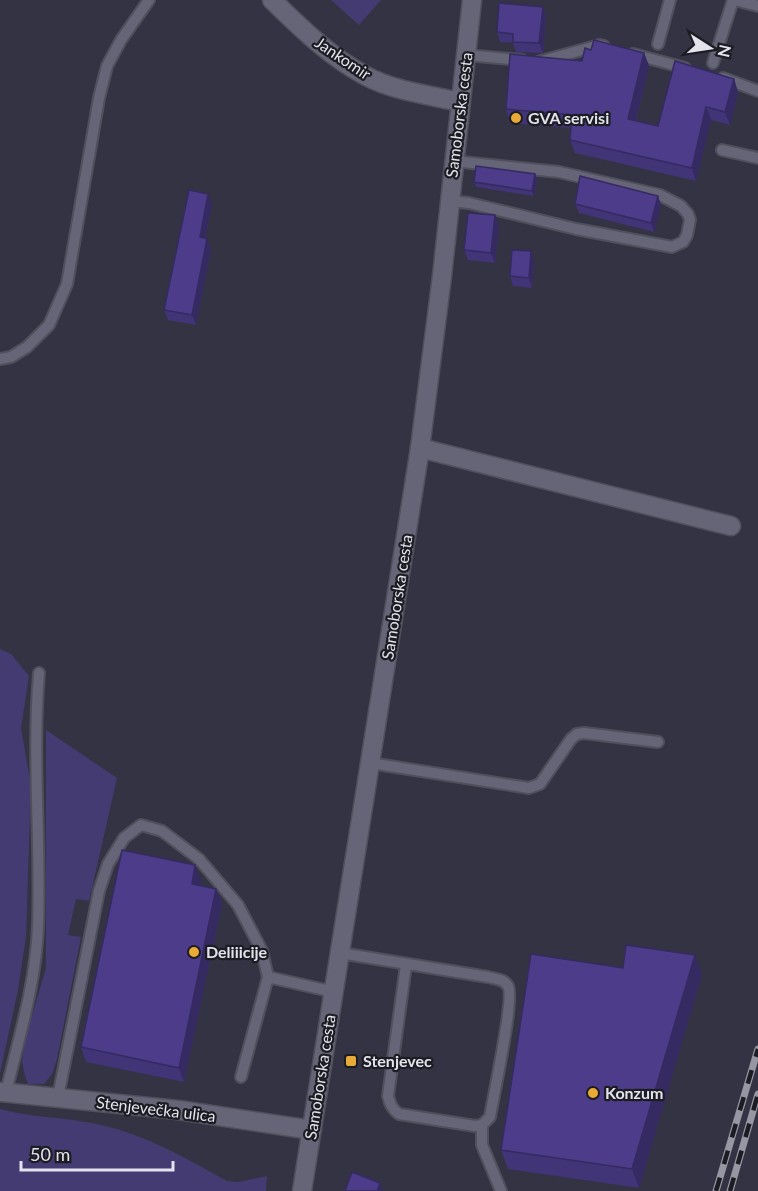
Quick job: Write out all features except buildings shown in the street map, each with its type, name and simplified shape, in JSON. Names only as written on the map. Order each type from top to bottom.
[{"type":"street","name":"Jankomir","points":[[272,0],[327,51],[367,77],[399,89],[460,102]]},
{"type":"street","name":"Samoborska cesta","points":[[302,1191],[420,448],[442,276],[471,0]]},
{"type":"street","points":[[420,448],[731,526]]},
{"type":"street","name":"Stenjevečka ulica","points":[[3,1092],[178,1110],[312,1130]]},
{"type":"lane","points":[[0,359],[11,357],[19,352],[49,325],[67,284],[99,98],[107,66],[121,39],[149,0]]},
{"type":"lane","points":[[658,44],[670,0]]},
{"type":"lane","points":[[713,63],[734,0],[758,6]]},
{"type":"lane","points":[[466,55],[538,62],[600,45],[611,48]]},
{"type":"lane","points":[[623,51],[692,69]]},
{"type":"lane","points":[[715,75],[758,91]]},
{"type":"lane","points":[[722,150],[758,158]]},
{"type":"lane","points":[[450,201],[469,203],[576,230],[672,247],[682,242],[687,235],[690,220],[681,206],[660,195],[559,172],[453,161]]},
{"type":"lane","points":[[3,1092],[34,973],[38,927],[36,711],[39,673]]},
{"type":"lane","points":[[370,763],[529,788],[540,784],[571,739],[577,734],[658,741]]},
{"type":"lane","points":[[58,1097],[99,891],[108,864],[124,838],[141,825],[162,831],[199,859],[238,905],[262,951],[268,977],[242,1077]]},
{"type":"lane","points":[[340,953],[488,977],[503,980],[508,986],[510,991],[508,1011],[490,1117],[482,1125],[475,1126],[399,1114],[393,1111],[389,1103],[388,1096],[406,965]]},
{"type":"lane","points":[[268,977],[334,992]]},
{"type":"lane","points":[[482,1125],[482,1144],[501,1191]]},
{"type":"shaded area","points":[[331,0],[381,0],[359,25]]},
{"type":"shaded area","points":[[0,649],[11,654],[29,676],[21,728],[31,786],[26,936],[18,990],[0,1073]]},
{"type":"shaded area","points":[[46,730],[117,778],[89,901],[76,899],[68,935],[81,937],[57,1059],[52,1074],[44,1084],[28,1084],[22,1062],[25,1039],[46,968]]},
{"type":"shaded area","points":[[0,1109],[89,1122],[135,1135],[166,1148],[227,1181],[238,1182],[267,1176],[266,1191],[0,1191]]},
{"type":"railway","points":[[716,1191],[758,1049]]},
{"type":"railway","points":[[730,1191],[758,1094]]},
{"type":"place","name":"GVA servisi","points":[[516,118]]},
{"type":"place","name":"Deliiicije","points":[[194,952]]},
{"type":"place","name":"Stenjevec","points":[[351,1061]]},
{"type":"place","name":"Konzum","points":[[593,1093]]}]
